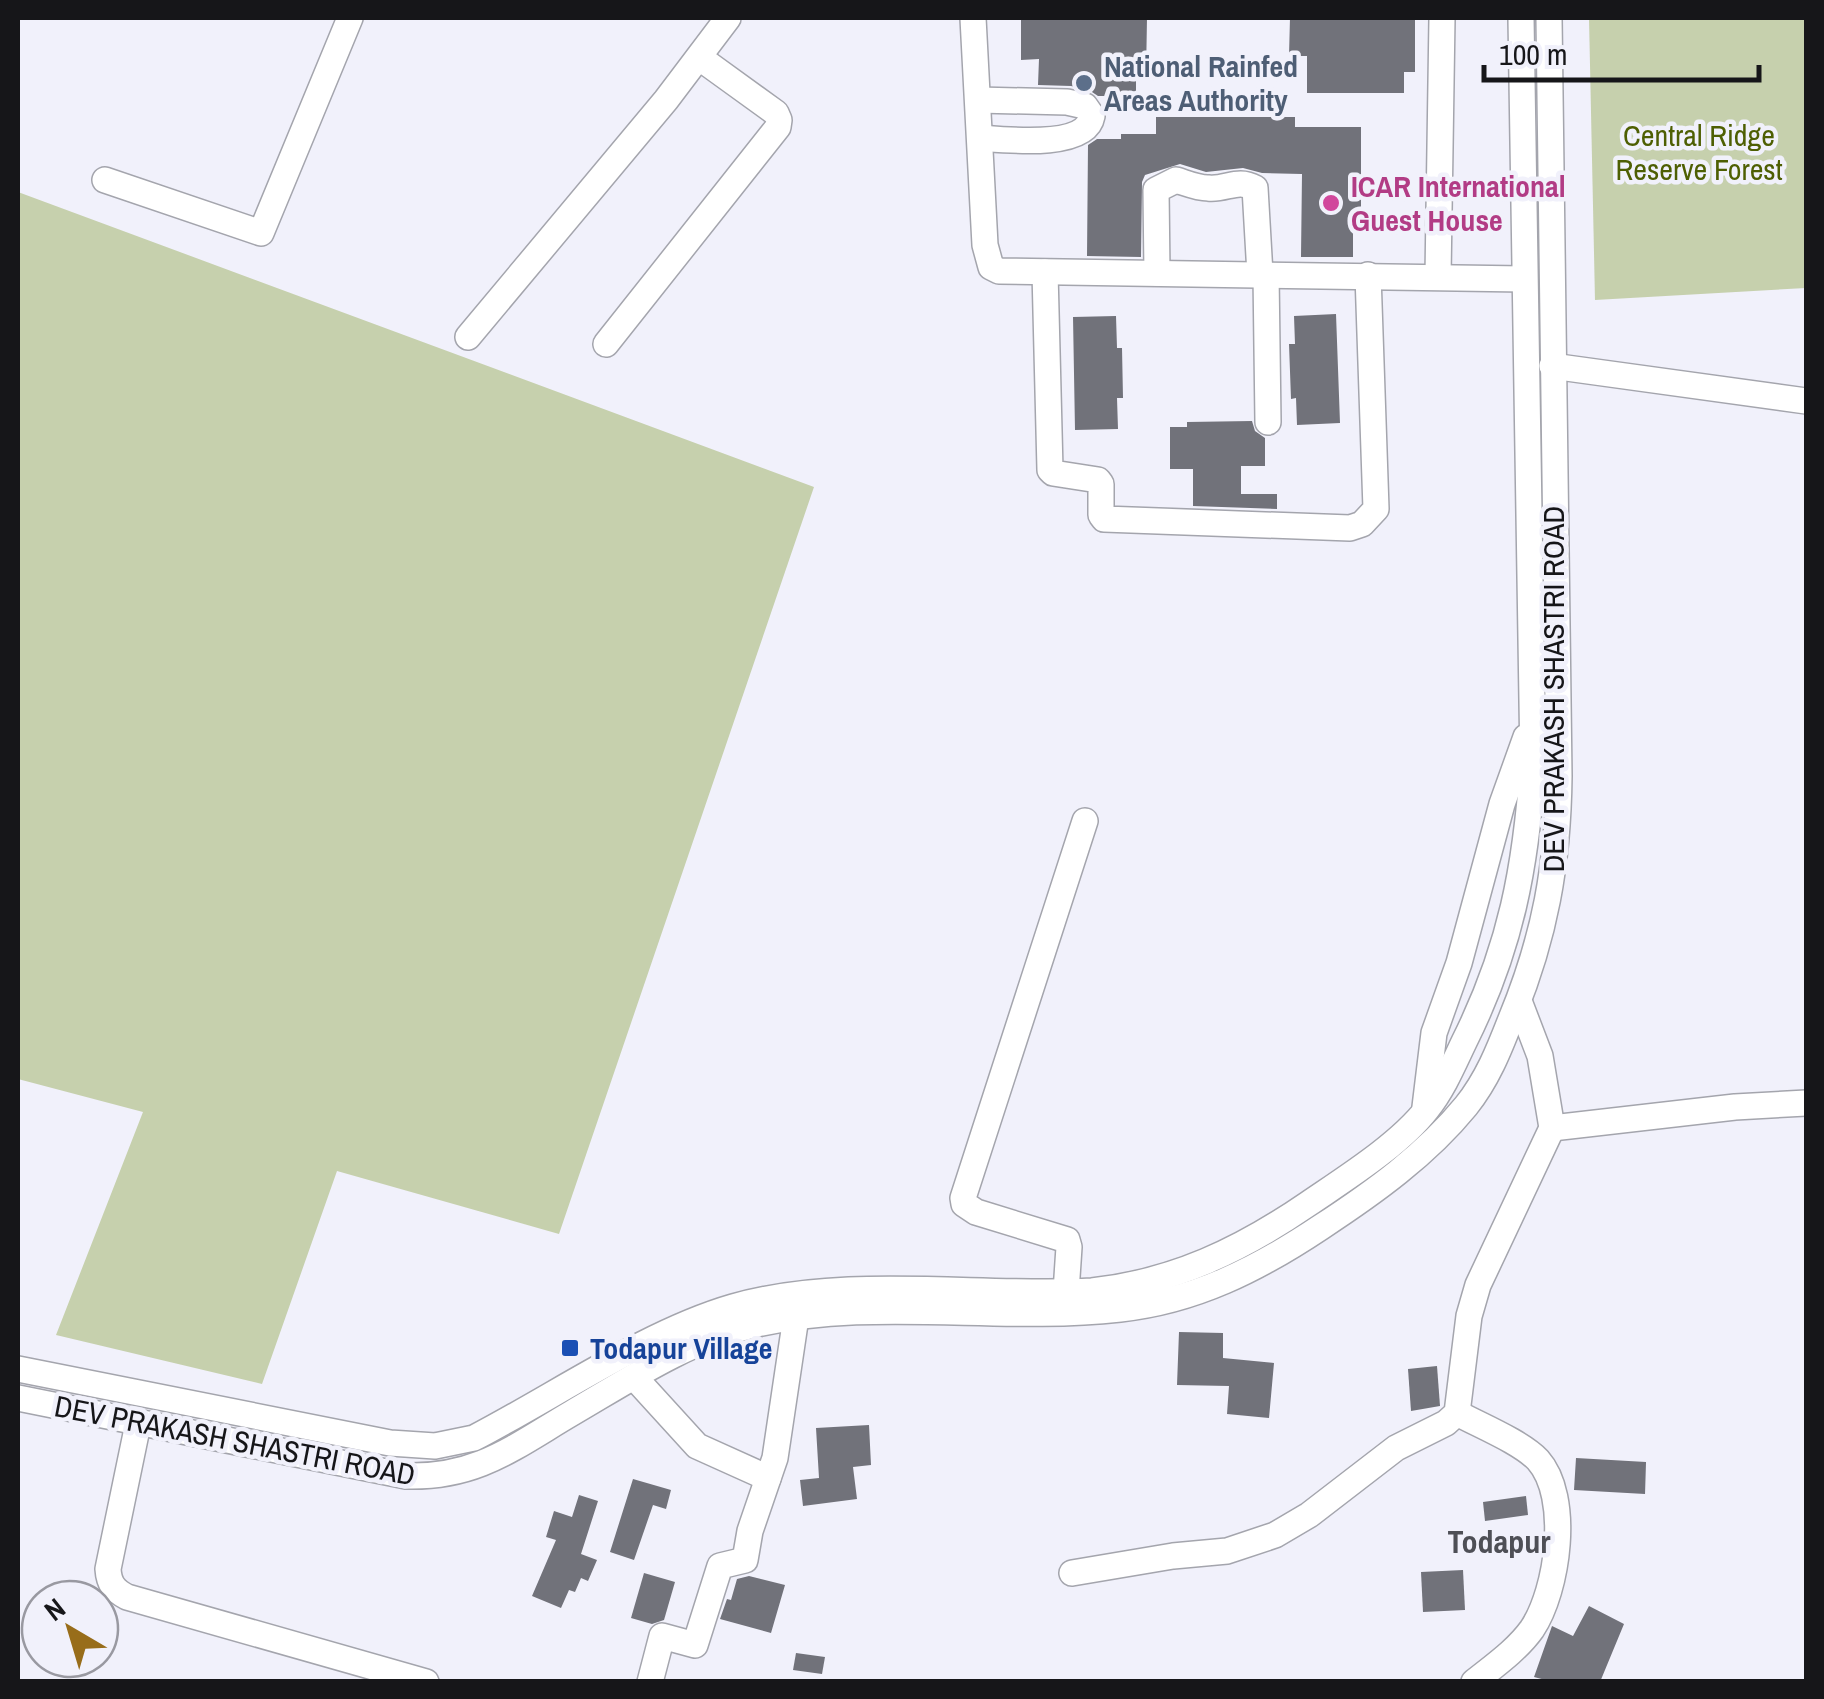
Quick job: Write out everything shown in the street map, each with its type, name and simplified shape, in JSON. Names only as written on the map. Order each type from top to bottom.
[{"type":"street","points":[[105,180],[261,233],[350,18]]},
{"type":"street","points":[[468,336],[700,58],[728,18]]},
{"type":"street","points":[[974,18],[985,245],[990,267],[1000,271],[1524,279]]},
{"type":"street","points":[[1438,276],[1442,18]]},
{"type":"street","name":"DEV PRAKASH SHASTRI ROAD","points":[[18,1370],[390,1443],[449,1445],[474,1438],[683,1326],[735,1306],[780,1297],[848,1292],[1066,1292],[1130,1287],[1168,1278],[1234,1250],[1340,1182],[1425,1112],[1440,1090],[1494,975],[1510,928],[1522,870],[1532,777],[1521,18]]},
{"type":"street","name":"DEV PRAKASH SHASTRI ROAD","points":[[18,1398],[406,1476],[443,1475],[496,1459],[635,1378],[736,1330],[796,1317],[1118,1310],[1170,1302],[1217,1286],[1307,1236],[1423,1151],[1479,1088],[1492,1067],[1546,917],[1558,807],[1549,18]]},
{"type":"street","points":[[606,344],[778,128],[776,112],[700,58]]},
{"type":"street","points":[[978,100],[1067,102],[1085,106],[1092,116],[1084,132],[1063,138],[980,138]]},
{"type":"street","points":[[1157,273],[1156,190],[1176,180],[1208,188],[1233,182],[1255,188],[1263,274],[1268,422]]},
{"type":"street","points":[[1046,272],[1050,470],[1098,480],[1104,519],[1283,528],[1350,528],[1362,524],[1376,509],[1368,275]]},
{"type":"street","points":[[1552,366],[1806,401]]},
{"type":"street","points":[[1425,1112],[1434,1033],[1464,944],[1502,804],[1532,722]]},
{"type":"street","points":[[1066,1292],[1070,1247],[1067,1240],[976,1212],[962,1198],[1085,821]]},
{"type":"street","points":[[1072,1573],[1226,1551],[1275,1535],[1322,1506],[1396,1448],[1446,1423],[1457,1413],[1469,1316],[1478,1285],[1552,1128],[1540,1056],[1521,995],[1494,975]]},
{"type":"street","points":[[1552,1128],[1806,1103]]},
{"type":"street","points":[[650,1682],[662,1636],[695,1645],[720,1566],[745,1560],[750,1530],[775,1458],[796,1317]]},
{"type":"street","points":[[635,1378],[697,1446],[768,1478]]},
{"type":"street","points":[[130,1394],[131,1423],[108,1569],[108,1582],[116,1591],[426,1682]]},
{"type":"street","points":[[1457,1413],[1534,1456],[1548,1472],[1555,1494],[1556,1552],[1544,1607],[1523,1641],[1474,1682]]},
{"type":"green space","name":"Central Ridge Reserve Forest","points":[[1589,18],[1806,18],[1806,288],[1595,300]]},
{"type":"green space","points":[[18,192],[814,487],[559,1234],[337,1171],[262,1384],[56,1335],[143,1112],[18,1079]]},
{"type":"building","points":[[1021,18],[1147,18],[1146,76],[1136,76],[1136,96],[1098,96],[1071,86],[1038,85],[1039,59],[1021,60]]},
{"type":"building","points":[[1290,18],[1415,18],[1415,72],[1404,72],[1404,93],[1307,93],[1307,56],[1289,56]]},
{"type":"building","name":"ICAR International Guest House","points":[[1156,117],[1295,117],[1295,127],[1361,127],[1361,221],[1353,221],[1353,257],[1301,257],[1302,174],[1262,173],[1243,168],[1206,172],[1180,164],[1145,175],[1142,182],[1141,257],[1087,256],[1088,145],[1097,139],[1121,139],[1121,134],[1156,134]]},
{"type":"building","points":[[1336,314],[1340,423],[1297,425],[1296,398],[1291,399],[1289,344],[1295,344],[1294,316]]},
{"type":"building","points":[[1116,316],[1117,348],[1122,348],[1123,398],[1117,398],[1118,429],[1075,430],[1073,317]]},
{"type":"building","points":[[1252,421],[1255,431],[1265,438],[1265,466],[1241,466],[1241,494],[1277,494],[1277,509],[1193,506],[1193,469],[1170,469],[1170,427],[1187,427],[1187,422]]},
{"type":"building","points":[[1179,1332],[1223,1333],[1223,1358],[1274,1363],[1269,1418],[1227,1414],[1229,1386],[1177,1385]]},
{"type":"building","points":[[1437,1366],[1440,1406],[1411,1411],[1408,1369]]},
{"type":"building","points":[[869,1425],[871,1465],[853,1467],[857,1499],[803,1506],[800,1480],[819,1478],[816,1428]]},
{"type":"building","points":[[1576,1458],[1646,1462],[1645,1494],[1574,1490]]},
{"type":"building","points":[[633,1479],[671,1490],[666,1509],[653,1505],[634,1560],[610,1552]]},
{"type":"building","points":[[579,1495],[598,1501],[581,1554],[597,1560],[588,1581],[581,1578],[575,1592],[569,1590],[561,1608],[532,1596],[556,1540],[546,1537],[554,1511],[572,1517]]},
{"type":"building","points":[[1526,1496],[1528,1515],[1485,1521],[1483,1502]]},
{"type":"building","points":[[1463,1570],[1465,1610],[1423,1612],[1421,1572]]},
{"type":"building","points":[[644,1573],[675,1582],[664,1620],[652,1624],[631,1618]]},
{"type":"building","points":[[749,1576],[785,1585],[771,1633],[720,1619],[737,1579]]},
{"type":"building","points":[[1589,1606],[1624,1624],[1600,1682],[1553,1682],[1534,1677],[1552,1626],[1573,1636]]},
{"type":"building","points":[[796,1653],[825,1657],[822,1674],[793,1670]]},
{"type":"place","name":"National Rainfed Areas Authority","points":[[1084,83]]},
{"type":"place","name":"ICAR International Guest House","points":[[1331,203]]},
{"type":"place","name":"Todapur Village","points":[[570,1348]]},
{"type":"district","name":"Todapur","points":[[1499,1541]]}]
